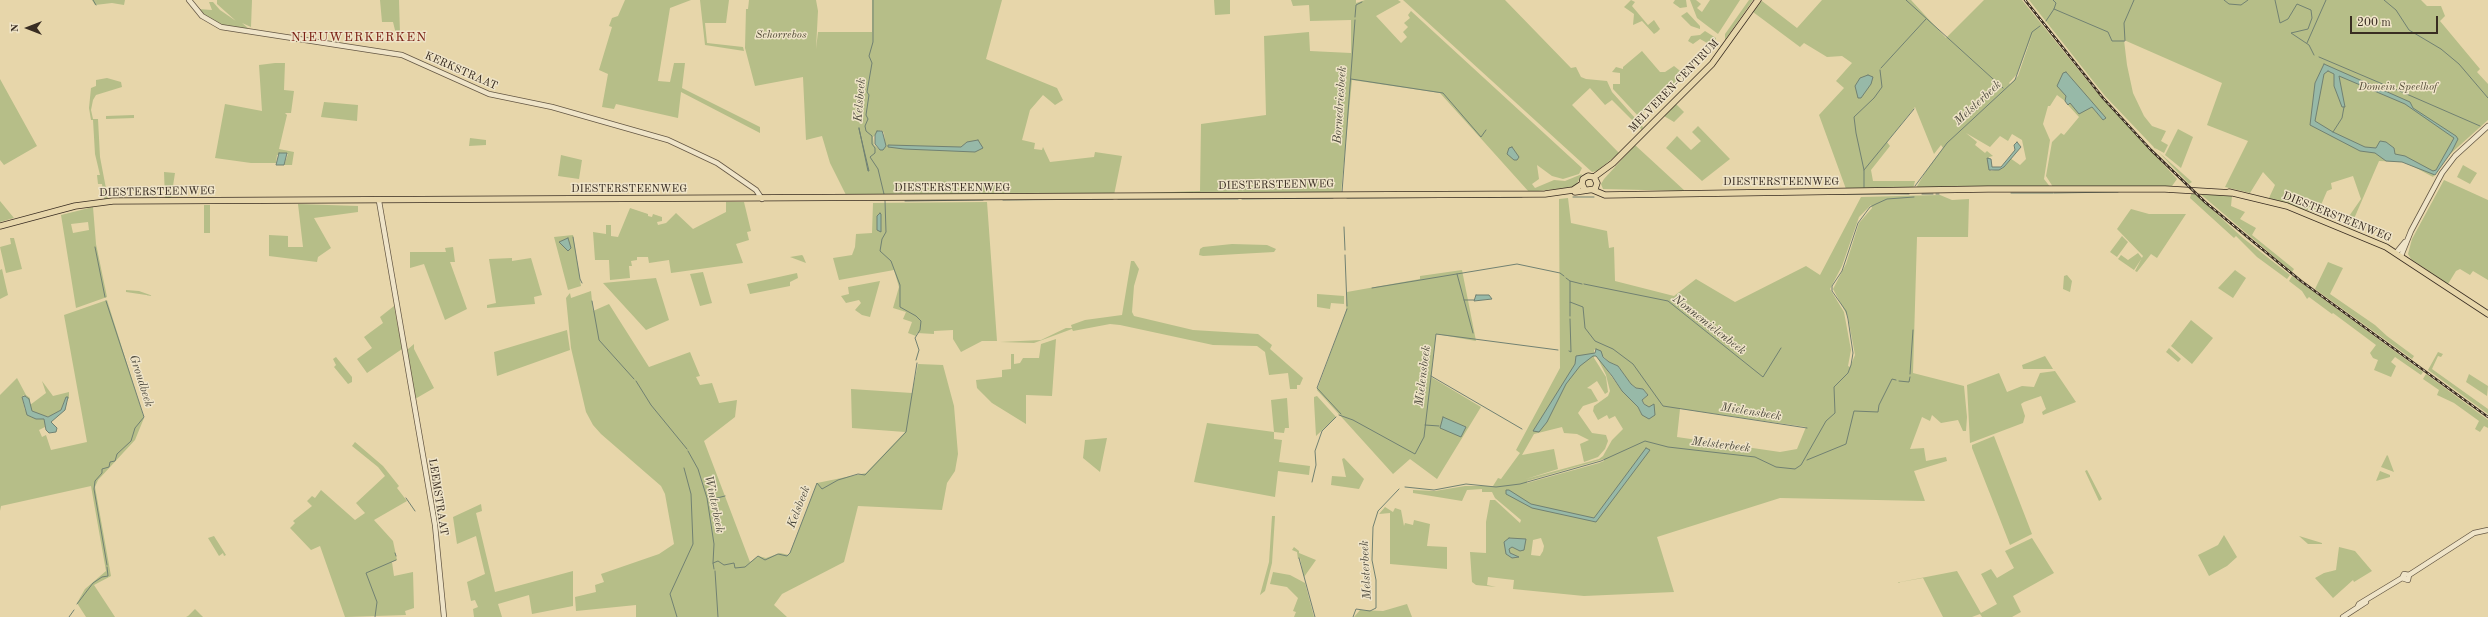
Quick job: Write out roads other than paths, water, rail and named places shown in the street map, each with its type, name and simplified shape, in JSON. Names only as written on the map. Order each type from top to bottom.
[{"type":"main road","name":"MELVEREN-CENTRUM","points":[[1584,187],[1586,177],[1595,184],[1612,163],[1712,64],[1758,0]]},
{"type":"main road","name":"DIESTERSTEENWEG","points":[[0,226],[76,206],[102,202],[1545,194],[1573,190],[1595,184],[1605,195],[1626,193],[1994,191],[2195,187],[2232,193],[2287,206],[2399,254],[2488,314]]},
{"type":"street","name":"KERKSTRAAT","points":[[190,1],[206,19],[227,29],[402,55],[494,96],[548,106],[668,140],[713,161],[756,190],[762,199]]},
{"type":"street","points":[[2399,254],[2442,173],[2455,156],[2488,126]]},
{"type":"street","name":"LEEMSTRAAT","points":[[379,201],[434,525],[444,617]]},
{"type":"street","points":[[2343,617],[2402,578],[2408,580],[2409,575],[2474,533],[2488,530]]},
{"type":"waterway","name":"Grondbeek","points":[[93,0],[96,5]]},
{"type":"waterway","name":"Kelsbeek","points":[[873,0],[873,42],[869,56],[872,63],[867,92],[869,95],[866,115],[868,119],[865,126],[866,131],[872,136],[872,144],[875,148],[875,153],[870,157],[878,169],[884,194]]},
{"type":"waterway","points":[[1906,0],[2003,88]]},
{"type":"waterway","name":"Melsterbeek","points":[[2046,21],[2054,9],[2056,3],[2053,0]]},
{"type":"waterway","points":[[2054,9],[2108,32],[2112,41],[2125,41],[2124,23],[2134,0]]},
{"type":"waterway","points":[[2224,0],[2229,4],[2241,5],[2248,0]]},
{"type":"waterway","points":[[2275,0],[2280,23],[2288,19],[2297,4],[2311,10],[2312,18],[2308,29],[2291,33],[2309,45],[2314,55]]},
{"type":"waterway","points":[[2307,43],[2326,0]]},
{"type":"waterway","points":[[2384,0],[2396,10],[2409,30],[2441,49],[2459,64],[2488,98]]},
{"type":"waterway","name":"Bornedriesbeek","points":[[1355,17],[1356,5],[1362,2]]},
{"type":"waterway","points":[[1881,68],[1926,19]]},
{"type":"waterway","name":"Bornedriesbeek","points":[[1342,192],[1355,20]]},
{"type":"waterway","name":"Melsterbeek","points":[[1915,186],[1947,143],[2015,80],[2032,32],[2040,26]]},
{"type":"waterway","points":[[2319,57],[2392,88]]},
{"type":"waterway","points":[[1864,187],[1864,170],[1854,117],[1874,98],[1882,87],[1880,70]]},
{"type":"waterway","points":[[1351,79],[1443,93],[1481,137],[1486,130]]},
{"type":"waterway","points":[[2395,89],[2480,126]]},
{"type":"waterway","points":[[2333,132],[2342,118],[2344,107]]},
{"type":"waterway","points":[[1864,170],[1914,109]]},
{"type":"waterway","points":[[2054,193],[2118,192]]},
{"type":"waterway","points":[[2011,193],[2053,193]]},
{"type":"waterway","points":[[1826,194],[1909,194]]},
{"type":"waterway","points":[[1922,194],[1933,194]]},
{"type":"waterway","points":[[1347,198],[1522,197]]},
{"type":"waterway","points":[[1573,197],[1594,197]]},
{"type":"waterway","name":"Melsterbeek","points":[[1405,487],[1434,490],[1466,484],[1496,487],[1520,484],[1601,461],[1645,441],[1668,447],[1755,457],[1776,467],[1795,469],[1801,465],[1826,421],[1835,413],[1834,387],[1848,373],[1851,365],[1853,353],[1848,319],[1846,311],[1832,291],[1832,286],[1842,271],[1858,223],[1870,207],[1876,204],[1887,199],[1914,197]]},
{"type":"waterway","points":[[1242,199],[1333,198]]},
{"type":"waterway","points":[[1003,200],[1113,199]]},
{"type":"waterway","points":[[1118,199],[1238,199]]},
{"type":"waterway","points":[[905,201],[983,200]]},
{"type":"waterway","name":"Kelsbeek","points":[[885,201],[886,232],[882,239],[880,251],[891,261],[900,285],[900,307],[916,316],[921,321],[920,330],[915,338],[919,350],[916,360]]},
{"type":"waterway","name":"Bornedriesbeek","points":[[1344,227],[1345,250]]},
{"type":"waterway","name":"Winterbeek","points":[[573,237],[582,283]]},
{"type":"waterway","name":"Grondbeek","points":[[95,247],[105,297]]},
{"type":"waterway","name":"Bornedriesbeek","points":[[1345,255],[1347,306]]},
{"type":"waterway","points":[[1372,288],[1517,264],[1560,273],[1564,276]]},
{"type":"waterway","points":[[1457,274],[1473,333]]},
{"type":"waterway","name":"Nonnemielenbeek","points":[[1566,278],[1570,281]]},
{"type":"waterway","name":"Nonnemielenbeek","points":[[1570,302],[1570,281],[1582,284]]},
{"type":"waterway","name":"Nonnemielenbeek","points":[[1584,284],[1668,301],[1763,377],[1781,348]]},
{"type":"waterway","points":[[1464,300],[1474,300]]},
{"type":"waterway","name":"Grondbeek","points":[[106,301],[144,417],[135,428],[131,441],[117,454],[115,461],[110,462],[109,467],[102,469],[102,473],[95,481],[94,489],[107,565]]},
{"type":"waterway","name":"Winterbeek","points":[[592,301],[599,340],[634,379]]},
{"type":"waterway","name":"Mielensbeek","points":[[1570,316],[1570,302],[1583,307],[1585,328],[1595,341],[1613,349],[1633,364],[1663,406],[1807,428]]},
{"type":"waterway","name":"Bornedriesbeek","points":[[1341,414],[1317,388],[1347,309]]},
{"type":"waterway","name":"Mielensbeek","points":[[1569,351],[1571,352],[1570,319]]},
{"type":"waterway","name":"Mielensbeek","points":[[1910,374],[1913,330]]},
{"type":"waterway","name":"Mielensbeek","points":[[1339,415],[1353,420],[1415,454],[1424,437],[1436,334],[1558,350]]},
{"type":"waterway","name":"Kelsbeek","points":[[714,569],[713,563],[718,561],[724,565],[734,563],[735,568],[745,567],[758,556],[765,560],[778,554],[787,556],[790,553],[817,483],[822,489],[838,480],[858,474],[865,475],[906,432],[917,363]]},
{"type":"waterway","points":[[1431,376],[1522,429]]},
{"type":"waterway","name":"Mielensbeek","points":[[1899,381],[1909,382],[1910,377]]},
{"type":"waterway","name":"Mielensbeek","points":[[1807,460],[1846,444],[1854,411],[1878,412],[1879,405],[1892,379],[1896,380]]},
{"type":"waterway","name":"Winterbeek","points":[[636,381],[651,405],[687,449]]},
{"type":"waterway","name":"Mielensbeek","points":[[1312,482],[1316,465],[1315,451],[1322,431],[1336,417]]},
{"type":"waterway","points":[[1425,425],[1439,426]]},
{"type":"waterway","name":"Winterbeek","points":[[688,451],[698,469],[707,498],[714,544],[713,563]]},
{"type":"waterway","points":[[677,617],[670,594],[693,544],[691,494],[684,468]]},
{"type":"waterway","name":"Melsterbeek","points":[[1353,617],[1356,609],[1370,611],[1376,608],[1376,580],[1372,560],[1373,527],[1378,511],[1399,489]]},
{"type":"waterway","points":[[709,500],[725,496]]},
{"type":"waterway","points":[[406,498],[415,511]]},
{"type":"waterway","name":"Mielensbeek","points":[[1299,558],[1315,617]]},
{"type":"waterway","points":[[375,617],[377,602],[366,573],[396,560]]},
{"type":"waterway","name":"Grondbeek","points":[[77,604],[93,583],[102,577],[108,576],[107,567]]},
{"type":"waterway","name":"Kelsbeek","points":[[715,571],[718,617]]},
{"type":"waterway","name":"Grondbeek","points":[[69,617],[74,610]]},
{"type":"railway","points":[[2025,0],[2103,98],[2151,150],[2205,202],[2301,281],[2488,417]]},
{"type":"district","name":"NIEUWERKERKEN","points":[[359,38]]},
{"type":"park label","name":"Schorrebos","points":[[781,35]]},
{"type":"park label","name":"Domein Speelhof","points":[[2398,87]]}]
